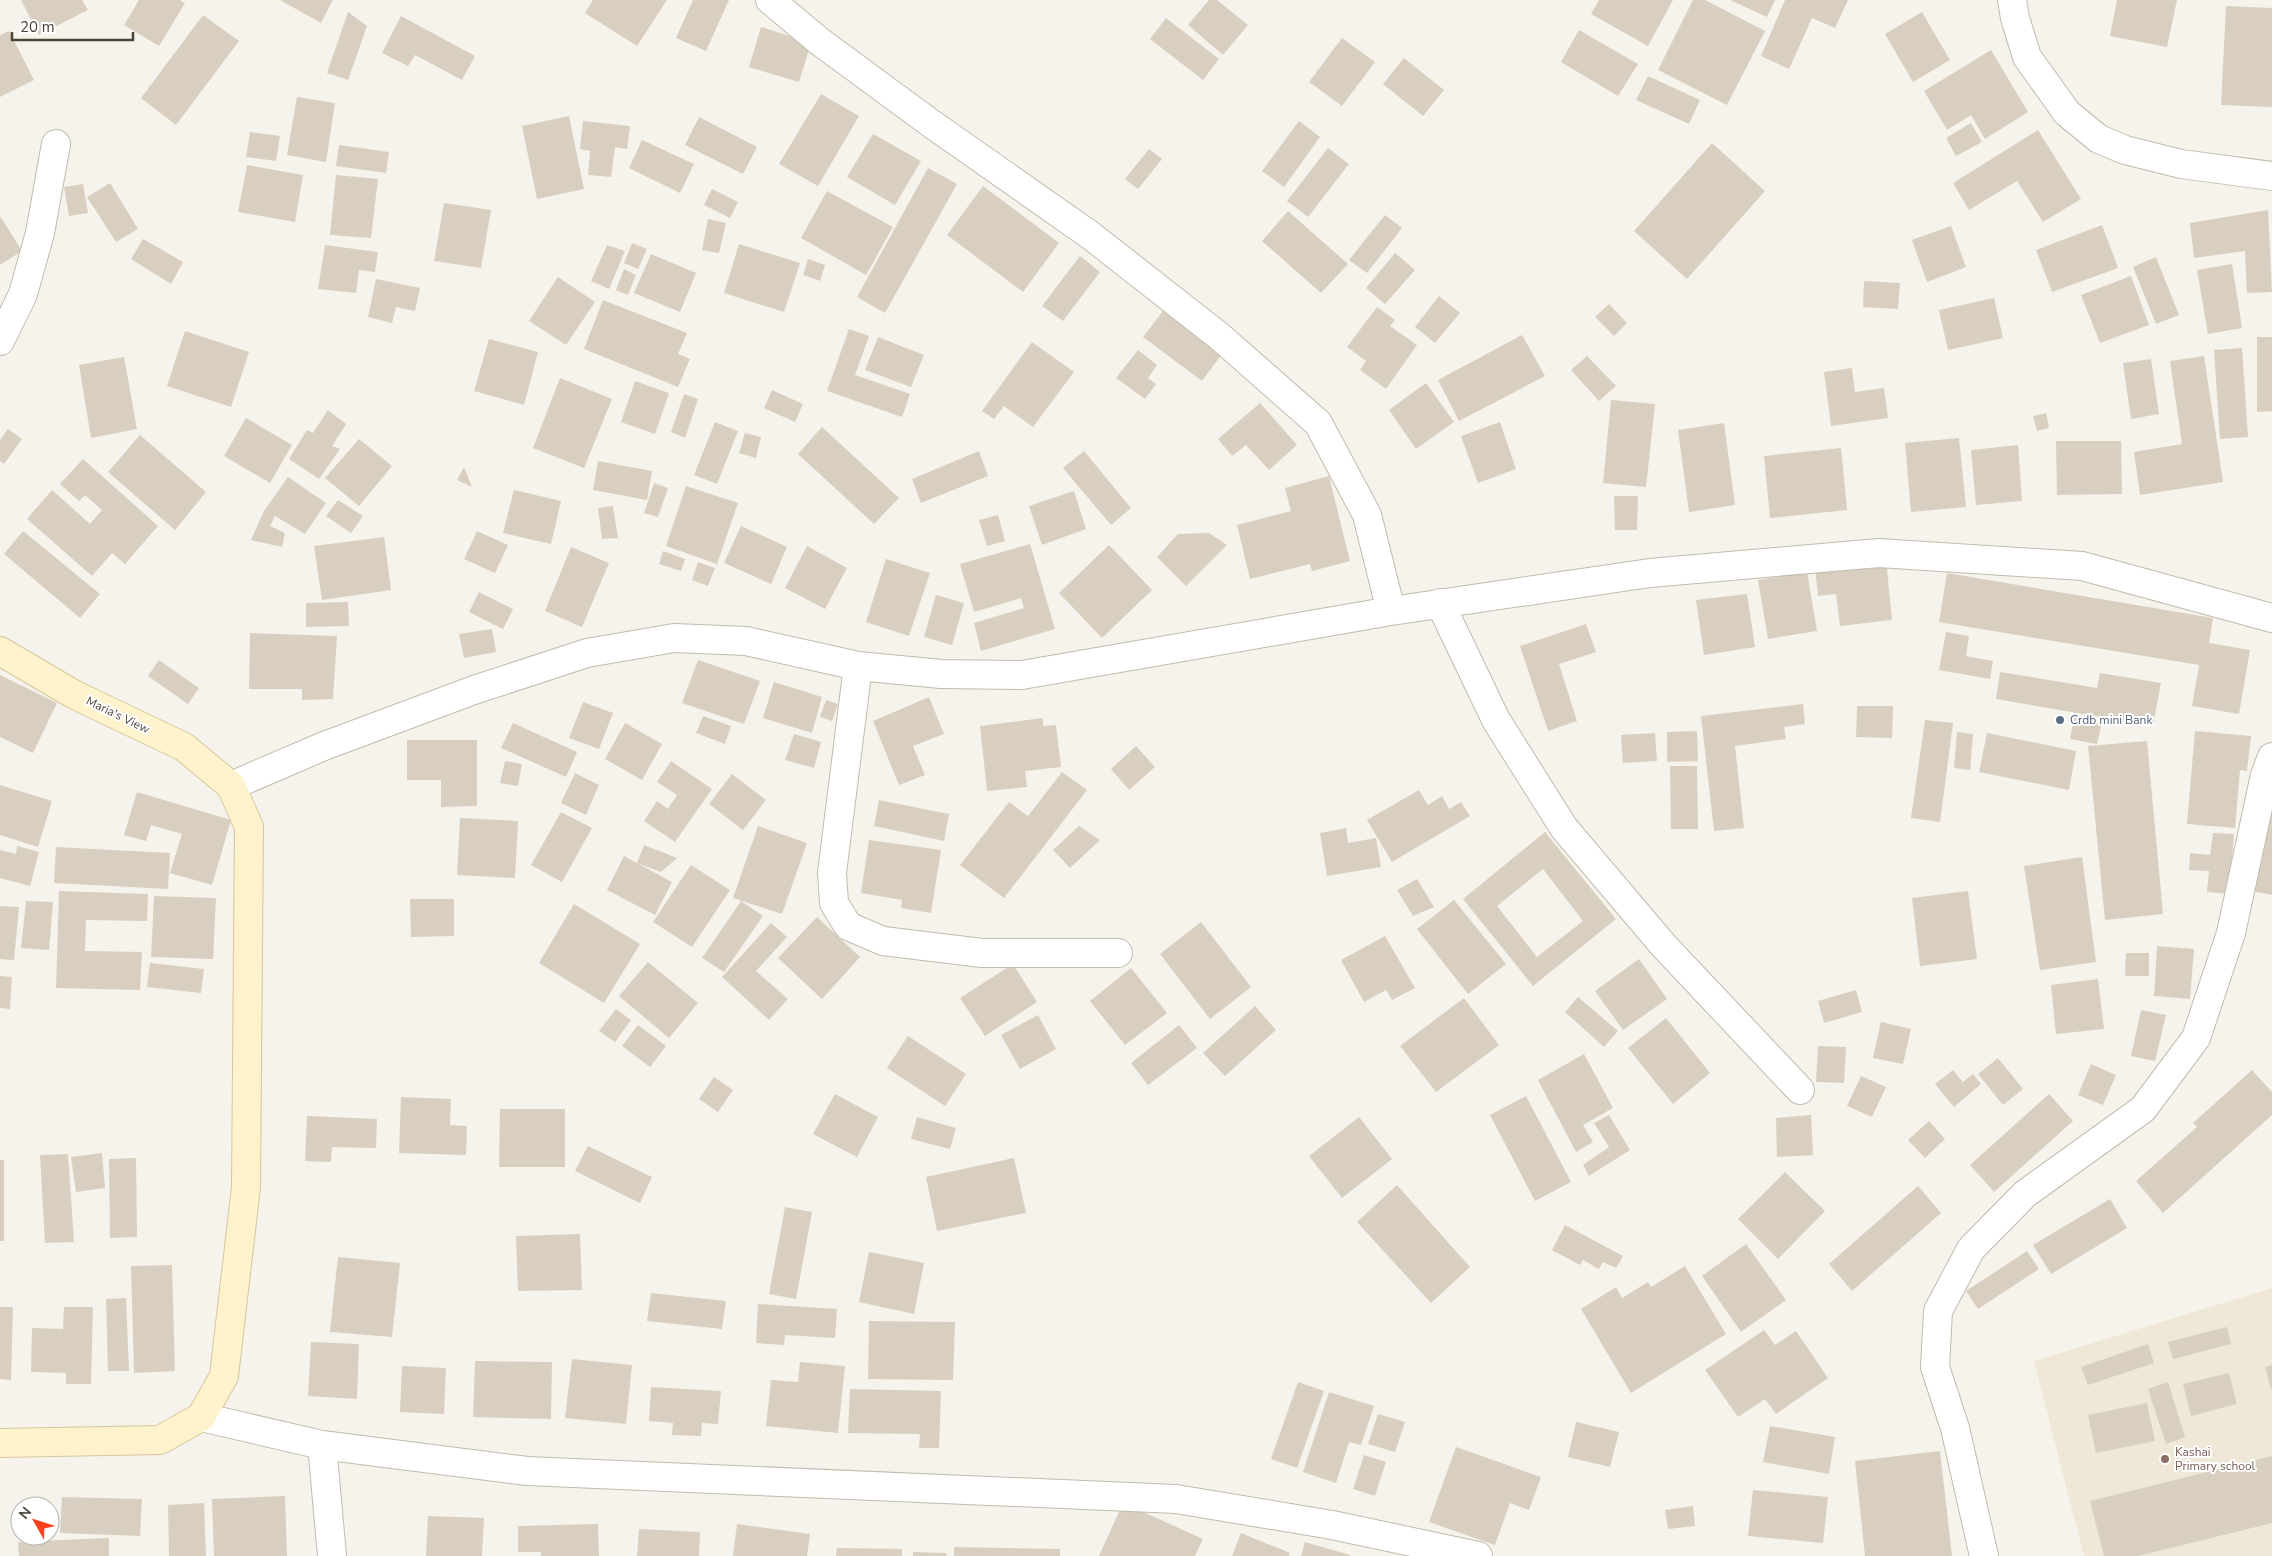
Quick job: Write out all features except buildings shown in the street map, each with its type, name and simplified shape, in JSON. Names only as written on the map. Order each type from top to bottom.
[{"type":"street","points":[[770,0],[819,40],[921,116],[1098,241],[1219,336],[1318,423],[1367,515],[1392,611]]},
{"type":"street","points":[[2012,0],[2027,57],[2067,114],[2099,139],[2125,150],[2181,164],[2272,176]]},
{"type":"street","points":[[0,341],[25,285],[40,233],[56,144]]},
{"type":"street","points":[[0,1443],[160,1440],[201,1417],[224,1376],[246,1187],[249,827],[231,786],[341,739],[474,690],[587,653],[674,638],[746,641],[858,666],[941,674],[1022,675],[1392,611],[1650,573],[1879,553],[2082,566],[2272,618]]},
{"type":"street","points":[[1440,604],[1496,720],[1564,828],[1664,946],[1800,1090]]},
{"type":"street","name":"Maria's View","points":[[0,652],[75,695],[184,747],[231,786]]},
{"type":"street","points":[[858,666],[832,873],[834,903],[848,926],[883,941],[982,953],[1118,953]]},
{"type":"street","points":[[1984,1556],[1954,1428],[1935,1367],[1938,1311],[1971,1249],[2025,1194],[2143,1109],[2196,1038],[2231,933],[2264,775],[2272,757]]},
{"type":"street","points":[[201,1417],[322,1445],[528,1471],[1176,1498],[1332,1524],[1478,1556]]},
{"type":"street","points":[[322,1445],[332,1556]]},
{"type":"shaded area","name":"Kashai Primary school","points":[[2272,1288],[2272,1556],[2084,1556],[2034,1361]]},
{"type":"place","name":"Crdb mini Bank","points":[[2060,720]]},
{"type":"place","name":"Kashai Primary school","points":[[2165,1459]]}]
